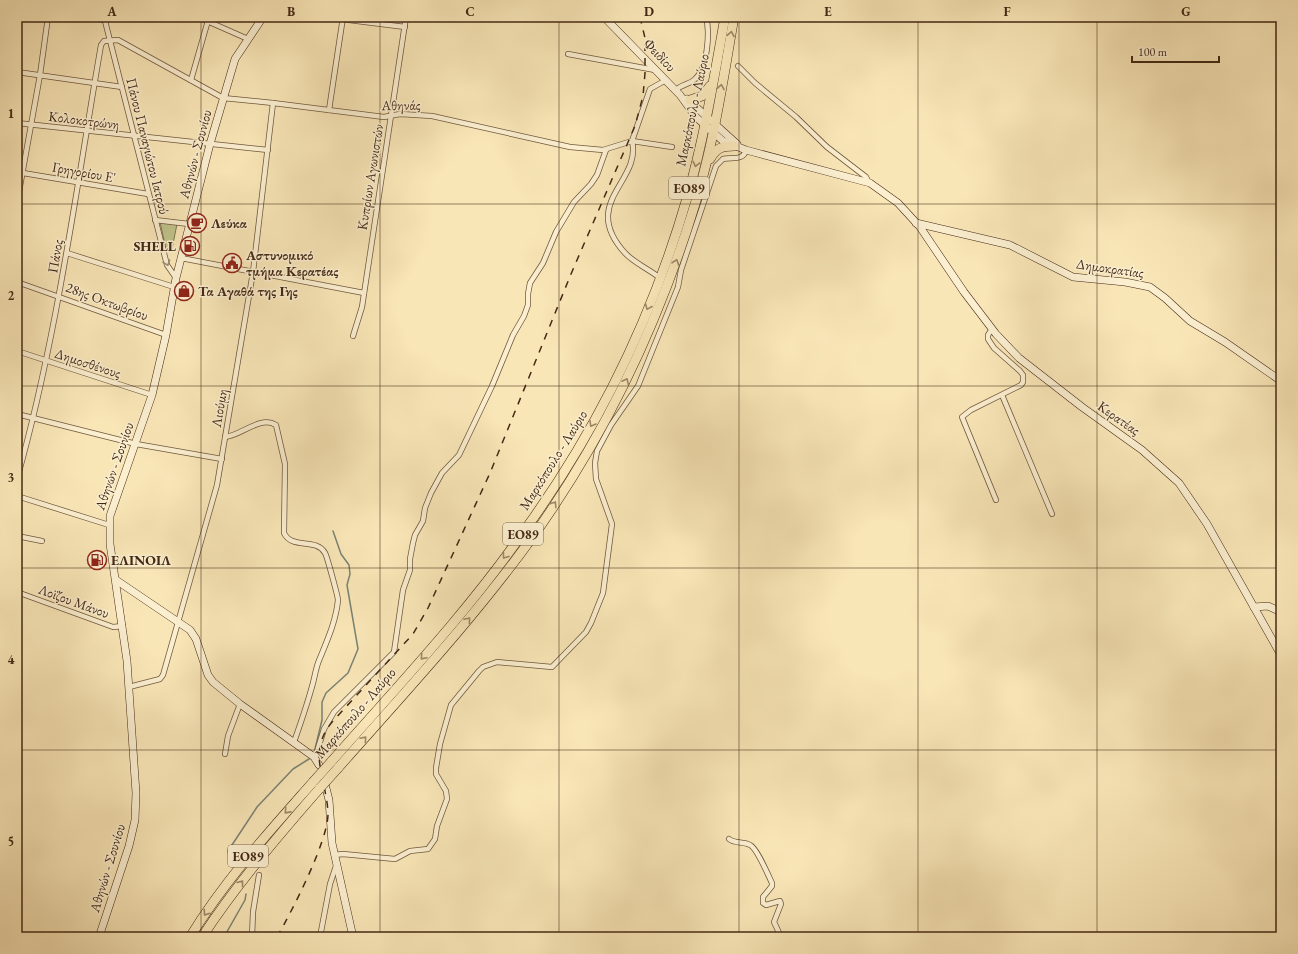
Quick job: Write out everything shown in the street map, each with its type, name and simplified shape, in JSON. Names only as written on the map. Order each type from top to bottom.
[{"type":"highway","name":"Μαρκόπουλο - Λαύριο","points":[[202,937],[265,850],[438,640],[528,527],[602,406],[632,344],[660,278],[686,200],[704,126],[725,17]]},
{"type":"highway","name":"Μαρκόπουλο - Λαύριο","points":[[334,765],[445,646],[508,570],[535,534],[584,457],[626,381],[656,314],[685,236],[706,168],[734,17]]},
{"type":"highway","points":[[690,100],[697,99],[706,93],[714,77]]},
{"type":"highway","points":[[706,168],[714,151],[718,148],[734,146]]},
{"type":"highway","name":"Μαρκόπουλο - Λαύριο","points":[[190,937],[215,900],[258,844],[319,785]]},
{"type":"main road","name":"Αθηνών - Σουνίου","points":[[99,937],[129,846],[135,820],[136,774],[129,687],[123,626],[110,544],[109,525],[112,509],[152,395],[166,335],[174,287],[189,224],[235,58],[263,17]]},
{"type":"main road","name":"Φειδίου","points":[[604,17],[678,93]]},
{"type":"main road","points":[[678,93],[690,100],[730,139],[746,150]]},
{"type":"main road","points":[[678,93],[685,104],[704,126]]},
{"type":"main road","name":"Κερατέας","points":[[704,126],[713,134],[734,146],[870,183],[887,194],[916,222],[964,292],[992,328],[1019,358],[1037,373],[1142,450],[1174,478],[1195,504],[1281,655]]},
{"type":"main road","name":"Δημοκρατίας","points":[[916,222],[1010,245],[1073,277],[1125,282],[1150,287],[1165,298],[1190,321],[1225,342],[1281,381]]},
{"type":"main road","points":[[116,580],[190,630],[196,639],[208,675],[240,704],[315,758],[319,765]]},
{"type":"main road","points":[[1254,607],[1268,606],[1281,612]]},
{"type":"main road","points":[[319,785],[329,800],[330,832],[334,855],[353,937]]},
{"type":"street","points":[[17,203],[40,75],[48,17]]},
{"type":"street","points":[[89,17],[104,18]]},
{"type":"street","points":[[198,17],[209,19],[248,39]]},
{"type":"street","points":[[325,17],[343,18],[405,28]]},
{"type":"street","name":"Κυπρίων Αγωνιστών","points":[[353,336],[362,308],[406,17]]},
{"type":"street","points":[[678,93],[680,85],[695,79],[700,73],[709,37],[706,17]]},
{"type":"street","name":"Πάνου Παναγιώτου Ιατρού","points":[[104,18],[167,265],[176,278]]},
{"type":"street","points":[[329,110],[343,18]]},
{"type":"street","points":[[191,80],[209,19]]},
{"type":"street","name":"Αθηνάς","points":[[109,39],[118,40],[223,98],[391,116],[409,114],[432,116],[570,147],[606,150],[632,141]]},
{"type":"street","name":"Πάνος","points":[[17,479],[34,419],[59,296],[79,182],[100,45],[109,39]]},
{"type":"street","points":[[568,54],[656,70]]},
{"type":"street","points":[[738,66],[755,83],[796,116],[826,147],[866,177],[870,183]]},
{"type":"street","points":[[17,72],[122,87]]},
{"type":"street","points":[[660,278],[626,254],[614,238],[608,225],[611,201],[626,173],[633,150],[632,141],[650,89],[666,80]]},
{"type":"street","name":"Λιούμη","points":[[129,687],[160,679],[163,675],[217,485],[253,272],[273,103]]},
{"type":"street","name":"Κολοκοτρώνη","points":[[17,123],[87,132],[268,150]]},
{"type":"street","points":[[632,141],[672,147]]},
{"type":"street","points":[[315,758],[324,729],[334,712],[394,652],[403,590],[410,570],[413,543],[415,535],[424,521],[425,508],[430,493],[442,473],[459,454],[492,386],[513,335],[524,316],[528,305],[530,284],[543,263],[556,232],[574,202],[597,174],[606,150]]},
{"type":"street","points":[[334,855],[395,858],[410,851],[428,849],[435,839],[436,826],[447,799],[446,791],[436,774],[436,768],[440,744],[451,705],[479,671],[490,664],[497,662],[552,667],[568,648],[581,637],[591,623],[603,593],[612,531],[611,518],[596,479],[595,463],[597,451],[608,429],[638,386],[678,287],[681,270],[716,166],[723,159],[742,157],[746,150]]},
{"type":"street","name":"Γρηγορίου Ε'","points":[[17,172],[148,194]]},
{"type":"street","points":[[155,220],[189,224]]},
{"type":"street","points":[[67,253],[174,287]]},
{"type":"street","points":[[181,258],[364,293]]},
{"type":"street","name":"28ης Οκτωβρίου","points":[[17,282],[166,335]]},
{"type":"street","points":[[992,328],[988,335],[990,343],[1020,371],[1024,379],[1021,385],[971,410],[962,417],[996,500]]},
{"type":"street","name":"Δημοσθένους","points":[[17,351],[152,395]]},
{"type":"street","points":[[1002,395],[1052,514]]},
{"type":"street","points":[[17,414],[136,444],[222,459]]},
{"type":"street","points":[[225,437],[238,434],[260,423],[270,423],[276,425],[285,464],[284,533],[290,540],[316,545],[324,550],[328,558],[337,593],[337,602],[330,634],[318,665],[305,711],[294,742]]},
{"type":"street","points":[[17,496],[109,525]]},
{"type":"street","points":[[17,536],[42,541]]},
{"type":"street","name":"Λοϊζου Μάνου","points":[[17,592],[113,627],[123,626]]},
{"type":"street","points":[[225,754],[228,736],[240,704]]},
{"type":"street","points":[[729,839],[733,842],[746,843],[754,848],[772,883],[772,886],[762,897],[763,903],[766,905],[777,901],[781,904],[774,922],[781,937]]},
{"type":"street","points":[[320,937],[330,884],[337,864]]},
{"type":"street","points":[[252,937],[253,912],[259,875]]},
{"type":"green space","points":[[160,222],[177,224],[172,249],[166,249]]},
{"type":"waterway","points":[[315,749],[322,720],[322,702],[326,693],[348,673],[358,649],[347,585],[350,574],[349,565],[341,554],[333,531]]},
{"type":"waterway","points":[[230,860],[228,851],[257,807],[293,769],[309,759]]},
{"type":"waterway","points":[[224,937],[245,900],[246,894]]},
{"type":"railway","points":[[277,937],[316,858],[326,826],[328,814],[327,801],[319,755],[325,732],[333,721],[413,634],[428,608],[490,473],[571,274],[635,126],[643,96],[645,73],[645,38],[640,17]]},
{"type":"place","name":"Λεύκα","points":[[197,223]]},
{"type":"place","name":"SHELL","points":[[190,246]]},
{"type":"place","name":"Αστυνομικό τμήμα Κερατέας","points":[[232,263]]},
{"type":"place","name":"Τα Αγαθά της Γης","points":[[184,291]]},
{"type":"place","name":"ΕΛΙΝΟΙΛ","points":[[97,560]]}]
